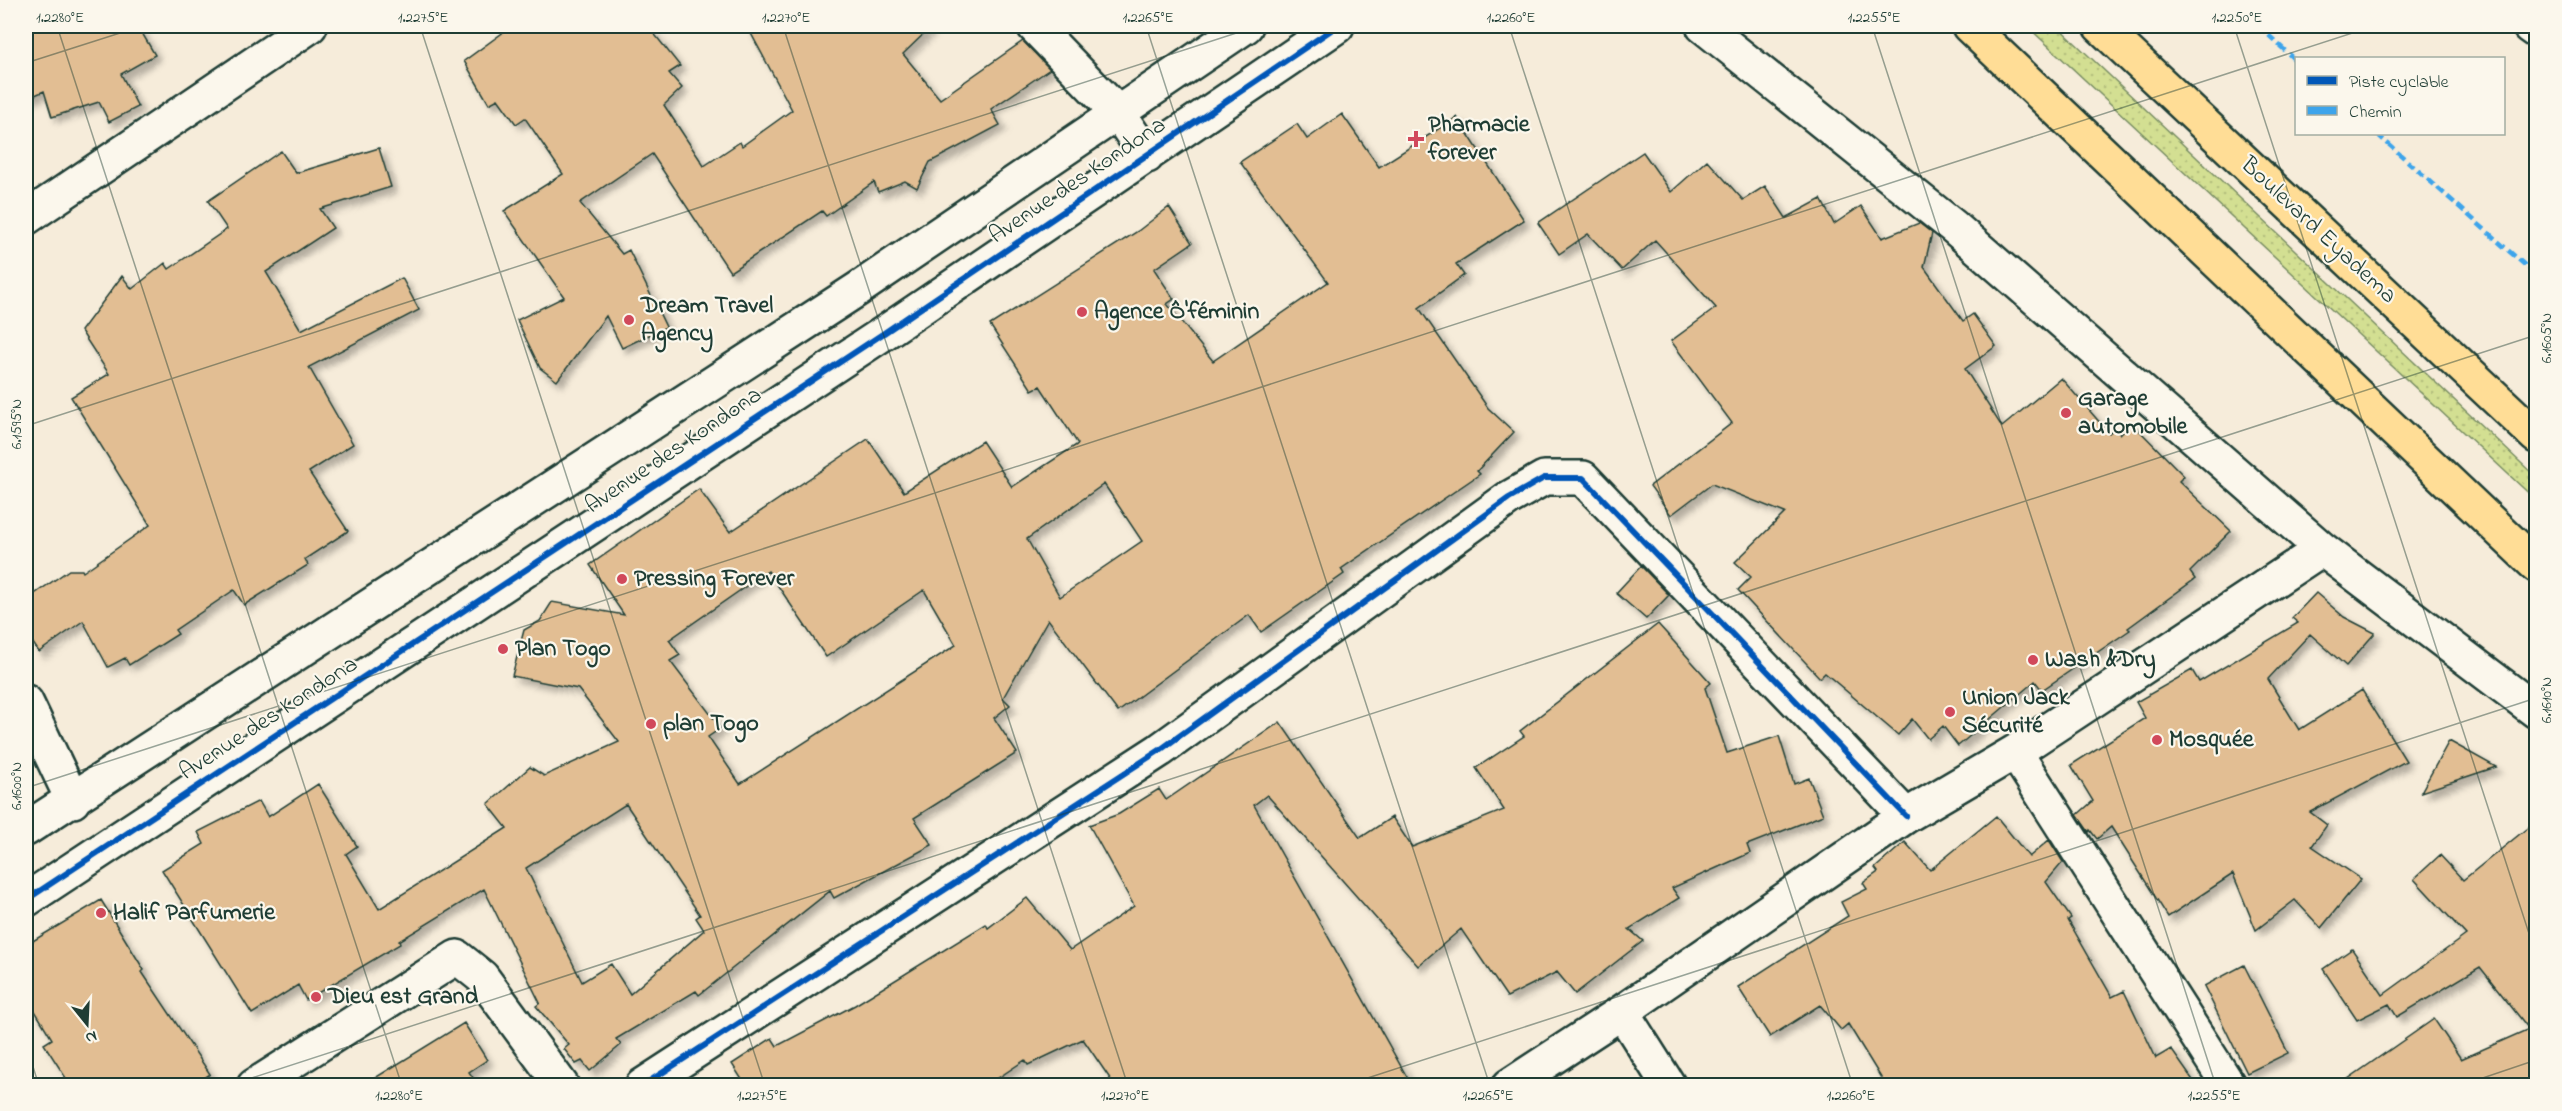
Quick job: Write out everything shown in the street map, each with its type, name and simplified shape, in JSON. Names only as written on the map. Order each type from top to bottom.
[{"type":"highway","points":[[1969,26],[2536,565]]},
{"type":"highway","name":"Boulevard Eyadema","points":[[2100,26],[2536,436]]},
{"type":"street","points":[[26,218],[310,26]]},
{"type":"street","points":[[1034,26],[1118,113],[1147,156]]},
{"type":"street","name":"Avenue des Kondona","points":[[26,829],[73,801],[858,289],[1246,26]]},
{"type":"street","name":"Avenue des Kondona","points":[[26,900],[361,680],[1338,26]]},
{"type":"street","points":[[1703,26],[1954,226],[2322,549],[2536,711]]},
{"type":"street","points":[[2529,26],[2536,31]]},
{"type":"street","points":[[642,1086],[1160,750],[1509,498],[1544,478],[1583,478],[1906,816]]},
{"type":"street","points":[[1509,1086],[1622,1012],[1906,816],[2015,752],[2322,549]]},
{"type":"street","points":[[26,702],[73,801]]},
{"type":"street","points":[[2015,752],[2229,1086]]},
{"type":"street","points":[[254,1086],[457,957],[482,977],[562,1086]]},
{"type":"street","points":[[1622,1012],[1669,1086]]},
{"type":"green space","points":[[2027,26],[2057,26],[2536,477],[2536,500]]},
{"type":"building","points":[[26,26],[138,26],[155,55],[121,74],[138,107],[109,122],[99,102],[52,117],[44,91],[26,99]]},
{"type":"building","points":[[512,26],[648,26],[680,66],[669,73],[682,88],[664,105],[704,166],[740,142],[742,146],[792,110],[747,26],[932,26],[903,54],[940,99],[1023,41],[1050,69],[991,109],[1000,125],[930,162],[917,188],[905,181],[878,192],[874,182],[826,216],[822,211],[730,272],[652,154],[580,203],[622,254],[629,250],[666,327],[622,348],[606,316],[557,381],[540,368],[517,320],[564,297],[504,211],[563,174],[525,118],[516,124],[498,99],[489,104],[464,61]]},
{"type":"building","points":[[1342,114],[1379,167],[1457,117],[1524,220],[1456,264],[1464,275],[1419,308],[1488,408],[1514,432],[1477,471],[1480,474],[1341,569],[1344,574],[1261,632],[1249,615],[1118,712],[1048,619],[1003,698],[1010,705],[994,718],[1017,753],[914,818],[932,845],[834,898],[830,891],[699,995],[696,991],[616,1039],[621,1045],[590,1071],[582,1061],[576,1064],[564,1049],[569,1045],[536,1006],[540,1003],[484,889],[399,941],[400,944],[306,1000],[298,985],[252,1014],[162,870],[204,844],[198,832],[259,801],[268,817],[318,784],[357,846],[346,854],[379,909],[507,828],[488,804],[530,767],[544,776],[619,742],[578,689],[512,676],[524,630],[540,621],[552,602],[624,615],[590,565],[699,489],[730,532],[868,439],[904,492],[982,441],[1012,487],[1078,444],[1040,386],[1032,390],[990,325],[1138,231],[1169,207],[1192,243],[1154,269],[1174,299],[1167,304],[1213,361],[1328,282],[1240,162],[1297,124],[1307,139]],"holes":[[[1104,484],[1142,541],[1060,597],[1027,539]],[[768,571],[826,657],[924,590],[956,645],[740,784],[708,737],[721,728],[670,661],[680,655],[669,640]],[[626,804],[700,915],[696,918],[704,930],[630,994],[611,964],[582,982],[526,868]]]},
{"type":"building","points":[[379,148],[391,187],[320,209],[333,228],[266,272],[301,330],[402,278],[419,310],[309,367],[353,444],[309,472],[348,531],[305,559],[308,565],[244,605],[234,590],[175,630],[178,634],[129,665],[125,658],[108,667],[83,621],[39,652],[26,633],[26,600],[69,570],[82,570],[83,572],[150,525],[71,397],[109,374],[81,331],[122,276],[132,289],[165,263],[169,269],[227,229],[208,201],[281,151],[296,173]]},
{"type":"building","points":[[1643,152],[1671,192],[1707,160],[1743,200],[1765,186],[1786,218],[1821,199],[1834,224],[1861,206],[1882,238],[1919,223],[1932,233],[1924,267],[1963,321],[1973,314],[1996,346],[1965,369],[2002,427],[2061,378],[2109,433],[2114,429],[2120,434],[2132,423],[2184,476],[2179,481],[2231,531],[2190,572],[2195,579],[2128,628],[2130,630],[2042,690],[2035,681],[1958,746],[1943,726],[1928,739],[1912,719],[1898,735],[1825,673],[1820,678],[1738,590],[1751,577],[1735,562],[1785,513],[1712,484],[1671,515],[1650,486],[1732,423],[1671,341],[1716,308],[1655,240],[1622,270],[1588,234],[1559,254],[1538,223]]},
{"type":"building","points":[[1641,566],[1669,595],[1646,619],[1616,593]]},
{"type":"building","points":[[2316,593],[2344,617],[2375,633],[2346,666],[2310,634],[2268,679],[2299,730],[2362,690],[2406,761],[2310,812],[2327,825],[2312,846],[2361,879],[2321,928],[2295,900],[2256,930],[2233,874],[2168,917],[2111,827],[2097,839],[2077,815],[2093,801],[2071,765],[2145,718],[2136,702],[2192,670],[2199,682],[2298,623],[2292,618]]},
{"type":"building","points":[[1658,624],[1711,683],[1705,688],[1727,753],[1779,736],[1794,784],[1809,778],[1823,815],[1747,845],[1750,853],[1672,888],[1679,898],[1629,929],[1643,941],[1575,994],[1557,972],[1507,997],[1461,929],[1418,966],[1267,795],[1254,805],[1412,1086],[1115,1086],[1083,1039],[1028,1065],[1025,1060],[986,1086],[746,1086],[732,1064],[772,1038],[777,1046],[855,1005],[986,924],[988,928],[1027,898],[1070,950],[1134,906],[1089,825],[1119,814],[1159,789],[1166,800],[1280,722],[1360,838],[1392,817],[1412,847],[1504,810],[1476,768],[1524,736],[1520,731]]},
{"type":"building","points":[[2449,741],[2496,767],[2421,792]]},
{"type":"building","points":[[1996,816],[2029,857],[2049,840],[2063,862],[2046,882],[2071,918],[2068,920],[2112,997],[2124,991],[2156,1058],[2171,1049],[2197,1086],[1886,1086],[1848,1024],[1841,1030],[1820,1005],[1770,1037],[1738,987],[1848,916],[1841,902],[1867,889],[1863,883],[1878,872],[1875,868],[1905,842],[1930,870]]},
{"type":"building","points":[[2536,821],[2536,1086],[2338,1086],[2434,1019],[2461,1059],[2529,1029],[2480,967],[2397,1017],[2389,1004],[2357,1020],[2323,969],[2352,949],[2383,995],[2466,935],[2414,879],[2440,855],[2463,880]]},
{"type":"building","points":[[101,900],[144,970],[142,972],[210,1074],[192,1086],[71,1086],[44,1044],[52,1039],[26,996],[26,945]]},
{"type":"building","points":[[2244,965],[2288,1053],[2247,1073],[2204,986]]},
{"type":"building","points":[[464,1023],[487,1060],[469,1072],[479,1086],[362,1086]]},
{"type":"marked path","points":[[2259,26],[2295,60]]},
{"type":"marked path","points":[[2378,135],[2536,275]]},
{"type":"cycle path","points":[[26,900],[884,333],[1337,26]]},
{"type":"cycle path","points":[[642,1086],[1160,750],[1509,498],[1544,478],[1583,478],[1906,816]]},
{"type":"place","name":"Pharmacie forever","points":[[1416,139]]},
{"type":"place","name":"Agence Ô'féminin","points":[[1082,312]]},
{"type":"place","name":"Dream Travel Agency","points":[[629,320]]},
{"type":"place","name":"Garage automobile","points":[[2066,413]]},
{"type":"place","name":"Pressing Forever","points":[[622,579]]},
{"type":"place","name":"Plan Togo","points":[[503,649]]},
{"type":"place","name":"Wash &Dry","points":[[2033,660]]},
{"type":"place","name":"Union Jack Sécurité","points":[[1950,712]]},
{"type":"place","name":"plan Togo","points":[[651,724]]},
{"type":"place","name":"Mosquée","points":[[2157,740]]},
{"type":"place","name":"Halif Parfumerie","points":[[101,913]]},
{"type":"place","name":"Dieu est Grand","points":[[316,997]]}]
